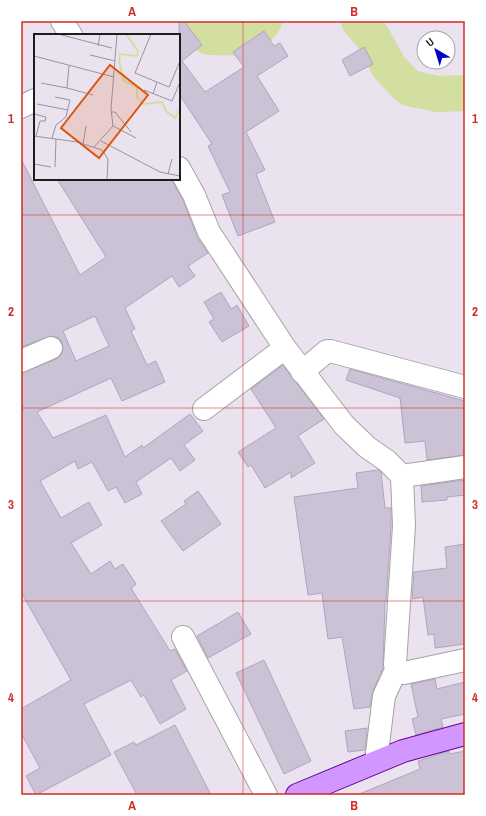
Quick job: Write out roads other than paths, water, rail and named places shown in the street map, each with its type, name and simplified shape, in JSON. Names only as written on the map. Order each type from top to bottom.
[{"type":"main road","points":[[297,795],[403,750],[465,734]]},
{"type":"street","points":[[62,21],[70,34]]},
{"type":"street","points":[[21,107],[34,100]]},
{"type":"street","points":[[180,170],[194,195],[209,232],[302,372],[344,425],[367,447],[387,460],[402,476],[404,526],[396,670],[384,696],[376,761]]},
{"type":"street","points":[[21,361],[51,348]]},
{"type":"street","points":[[204,408],[285,348]]},
{"type":"street","points":[[302,372],[327,351],[330,351],[465,388]]},
{"type":"street","points":[[402,476],[465,466]]},
{"type":"street","points":[[183,637],[266,795]]},
{"type":"street","points":[[396,670],[404,673],[465,660]]},
{"type":"waterway","points":[[196,21],[209,37],[249,38],[264,21]]},
{"type":"waterway","points":[[359,21],[372,36],[389,67],[409,88],[438,94],[465,93]]}]
